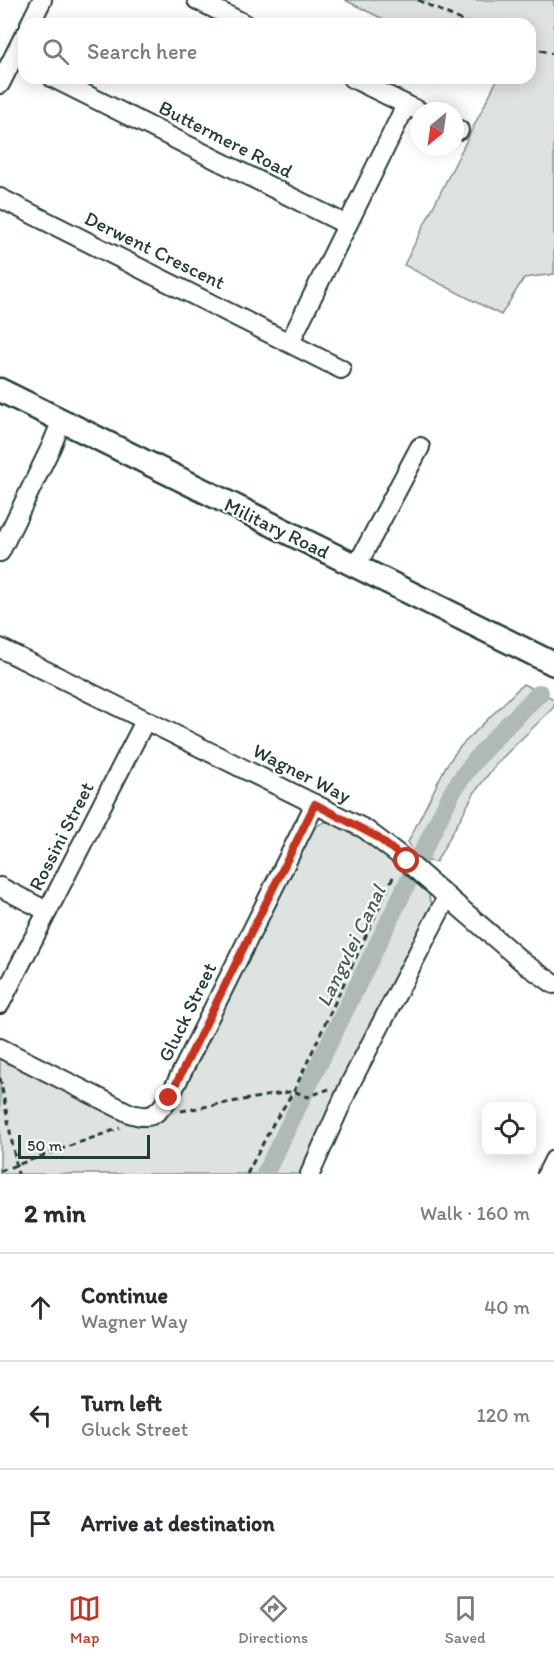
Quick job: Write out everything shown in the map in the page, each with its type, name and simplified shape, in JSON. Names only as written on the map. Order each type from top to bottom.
[{"type":"main road","name":"Military Road","points":[[0,390],[544,660]]},
{"type":"street","points":[[33,18],[42,0]]},
{"type":"street","points":[[197,0],[233,18]]},
{"type":"street","points":[[0,84],[12,58]]},
{"type":"street","name":"Buttermere Road","points":[[65,84],[347,225]]},
{"type":"street","points":[[364,84],[410,107]]},
{"type":"street","points":[[290,342],[347,225],[410,112]]},
{"type":"street","name":"Derwent Crescent","points":[[0,198],[341,369]]},
{"type":"street","points":[[0,552],[62,420]]},
{"type":"street","points":[[356,567],[420,447]]},
{"type":"street","name":"Wagner Way","points":[[0,648],[365,829],[405,860],[525,964],[554,984]]},
{"type":"street","name":"Rossini Street","points":[[0,1004],[146,721]]},
{"type":"street","name":"Gluck Street","points":[[0,1048],[129,1113],[151,1117],[169,1098],[315,804]]},
{"type":"street","points":[[0,887],[48,910]]},
{"type":"street","points":[[310,1174],[351,1082],[447,897]]},
{"type":"street","points":[[548,1174],[554,1160]]},
{"type":"path","points":[[418,0],[456,18]]},
{"type":"path","points":[[536,49],[553,53]]},
{"type":"path","points":[[247,1174],[273,1124],[294,1091],[405,860]]},
{"type":"path","points":[[0,1078],[18,1174]]},
{"type":"path","points":[[294,1091],[307,1097]]},
{"type":"shaded area","points":[[345,0],[554,0],[554,274],[524,278],[501,315],[404,265],[459,156],[464,156],[464,146],[495,84],[536,84],[536,18],[381,18]]},
{"type":"shaded area","points":[[523,684],[554,699],[554,707],[497,763],[475,792],[436,862],[423,859],[416,854],[408,842],[446,766],[459,748]]},
{"type":"shaded area","points":[[324,822],[337,824],[365,838],[428,891],[430,901],[434,905],[305,1174],[0,1174],[0,1059],[153,1122],[311,829]]},
{"type":"waterway","name":"Langvlei Canal","points":[[265,1174],[451,794],[481,753],[540,693]]},
{"type":"route","points":[[169,1098],[315,804],[365,829],[407,861]]}]
